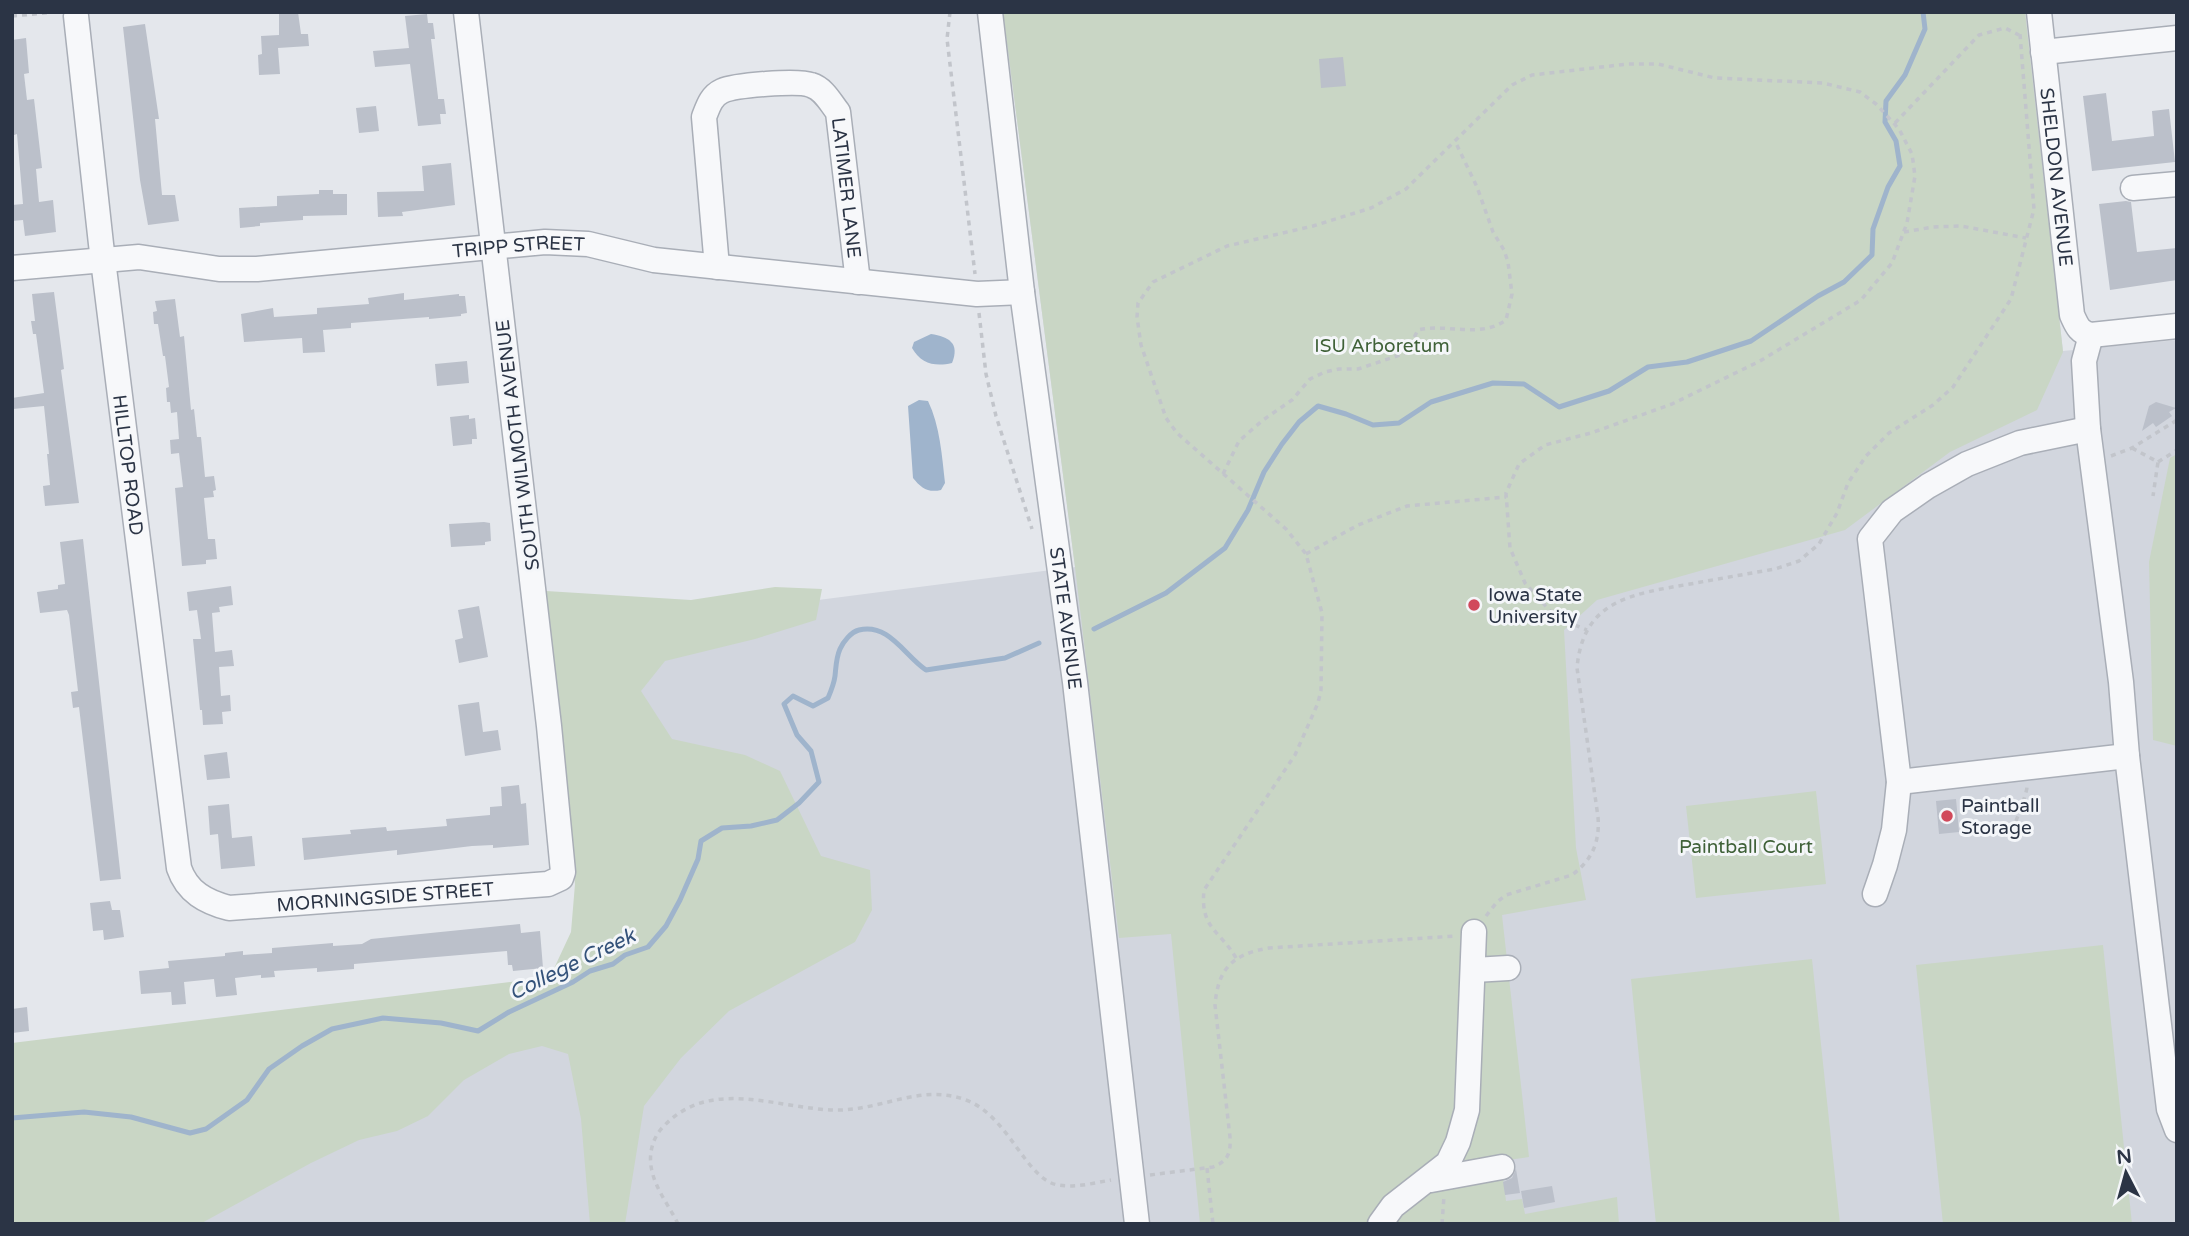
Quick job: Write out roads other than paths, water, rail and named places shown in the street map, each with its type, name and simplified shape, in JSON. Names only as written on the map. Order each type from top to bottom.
[{"type":"street","name":"SOUTH WILMOTH AVENUE","points":[[466,12],[550,726],[563,863],[561,878]]},
{"type":"street","name":"STATE AVENUE","points":[[990,12],[1022,292],[1078,709],[1137,1224]]},
{"type":"street","name":"HILLTOP ROAD","points":[[67,14],[103,259],[179,868],[183,879],[206,902]]},
{"type":"street","name":"SHELDON AVENUE","points":[[2033,22],[2043,52],[2072,315],[2082,333],[2091,335]]},
{"type":"street","points":[[2043,52],[2177,38]]},
{"type":"street","name":"LATIMER LANE","points":[[717,267],[704,117],[710,100],[722,91],[795,82],[812,85],[825,93],[838,113],[858,282]]},
{"type":"street","points":[[2133,188],[2177,184]]},
{"type":"street","name":"TRIPP STREET","points":[[12,268],[139,257],[219,269],[257,269],[545,242],[578,243],[654,260],[858,282],[977,294],[1022,292]]},
{"type":"street","points":[[2177,326],[2091,335],[2084,360],[2088,429],[2121,682],[2127,756],[2169,1109],[2177,1130]]},
{"type":"street","points":[[1875,894],[1894,830],[1899,782],[1870,539],[1892,511],[1928,486],[1968,464],[2020,443],[2088,429]]},
{"type":"street","points":[[1899,782],[2127,756]]},
{"type":"street","name":"MORNINGSIDE STREET","points":[[206,902],[229,908],[548,884],[561,878]]},
{"type":"street","points":[[1380,1224],[1393,1206],[1448,1163],[1462,1128],[1467,1110],[1474,932]]},
{"type":"street","points":[[1474,970],[1508,968]]},
{"type":"street","points":[[1420,1183],[1492,1168],[1469,1156],[1462,1128]]},
{"type":"water","points":[[931,334],[948,339],[954,346],[952,363],[929,363],[920,358],[912,348],[914,342]]},
{"type":"water","points":[[919,400],[928,401],[938,431],[945,483],[941,490],[925,489],[913,478],[908,406]]},
{"type":"waterway","name":"College Creek","points":[[1094,629],[1166,593],[1225,548],[1248,510],[1264,472],[1282,444],[1299,422],[1318,406],[1373,425],[1399,423],[1431,402],[1493,383],[1524,384],[1559,407],[1609,391],[1648,367],[1687,362],[1751,341],[1818,296],[1844,282],[1872,255],[1873,229],[1888,187],[1900,166],[1896,141],[1885,122],[1886,101],[1905,75],[1925,29],[1923,12]]},
{"type":"waterway","name":"College Creek","points":[[12,1118],[84,1112],[131,1117],[190,1133],[206,1129],[247,1100],[269,1069],[332,1029],[383,1018],[441,1023],[478,1031],[509,1012],[573,982],[590,971],[613,964],[625,955],[648,947],[666,926],[680,900],[698,859],[701,841],[722,828],[751,826],[777,820],[799,803],[819,782],[811,751],[797,735],[784,704],[793,696],[813,706],[828,698],[841,646],[853,633],[870,629],[879,631],[926,670],[1005,658],[1039,643]]},
{"type":"place","name":"Iowa State University","points":[[1474,605]]},
{"type":"place","name":"Paintball Storage","points":[[1947,816]]},
{"type":"park label","name":"ISU Arboretum","points":[[1382,345]]},
{"type":"park label","name":"Paintball Court","points":[[1746,846]]}]
